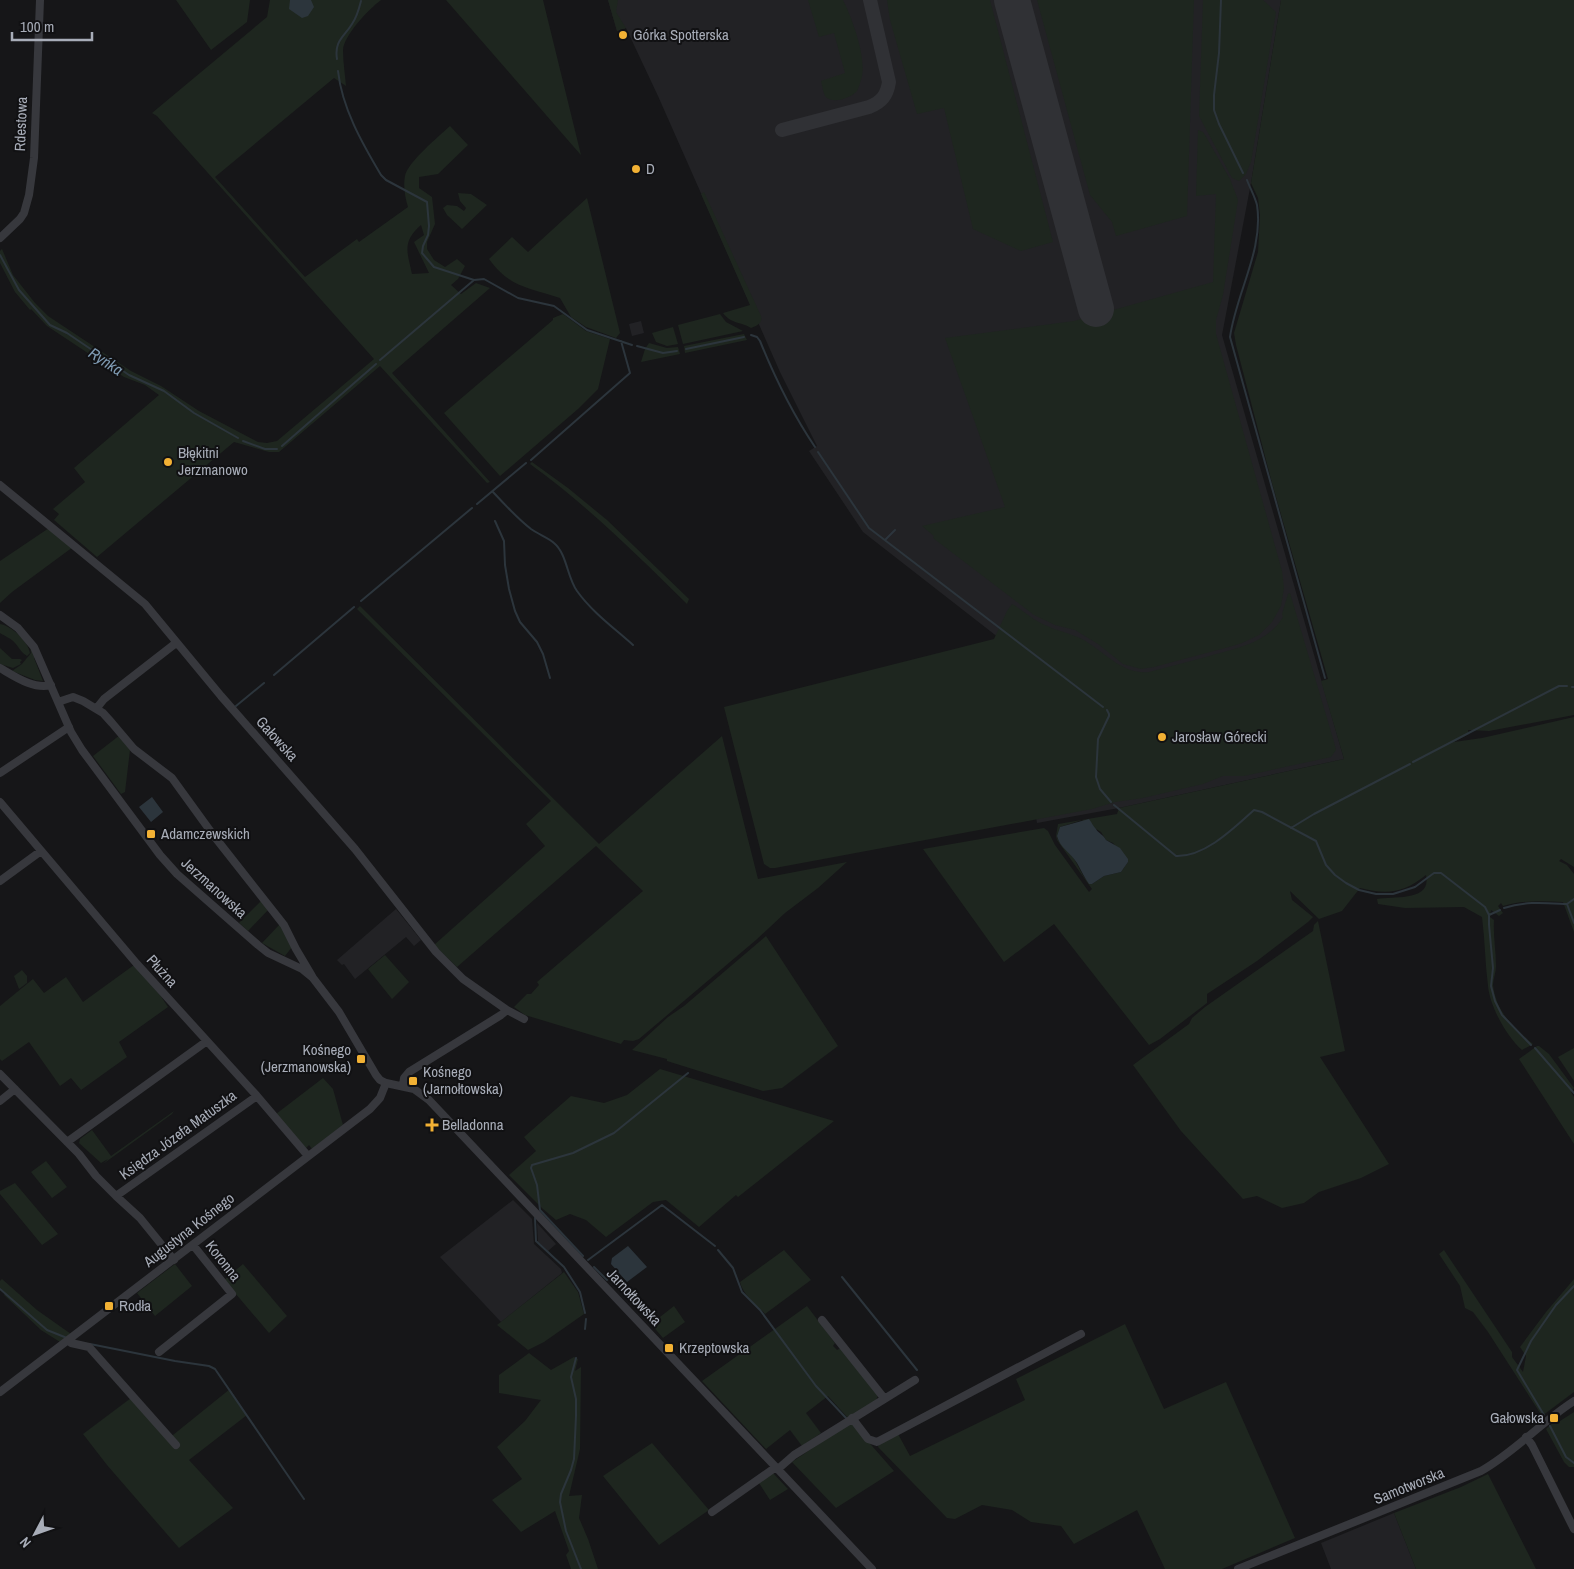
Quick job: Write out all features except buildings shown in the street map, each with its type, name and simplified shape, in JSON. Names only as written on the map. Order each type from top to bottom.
[{"type":"street","name":"Rdestowa","points":[[0,238],[20,220],[29,195],[34,150],[40,0]]},
{"type":"street","name":"Gałowska","points":[[0,485],[145,604],[225,701],[355,850],[436,952],[459,975],[507,1010],[524,1019]]},
{"type":"street","name":"Jerzmanowska","points":[[0,615],[18,628],[30,641],[76,742],[160,855],[177,874],[258,945],[302,969],[313,978],[339,1012],[376,1076],[386,1083]]},
{"type":"street","points":[[96,708],[176,643]]},
{"type":"street","points":[[0,668],[34,684],[51,685]]},
{"type":"street","points":[[58,702],[73,697],[96,708],[112,723],[134,749],[172,778],[214,836],[284,924],[313,978]]},
{"type":"street","points":[[0,772],[69,727]]},
{"type":"street","name":"Płużna","points":[[0,802],[137,964],[257,1096],[308,1156]]},
{"type":"street","points":[[0,881],[41,851]]},
{"type":"street","points":[[289,963],[297,950]]},
{"type":"street","points":[[403,1085],[404,1078],[409,1072],[501,1016],[507,1010]]},
{"type":"street","points":[[67,1142],[207,1041]]},
{"type":"street","points":[[0,1074],[67,1142],[116,1196],[140,1218],[174,1260]]},
{"type":"street","name":"Jarnołtowska","points":[[386,1083],[403,1085],[414,1089],[429,1100],[872,1569]]},
{"type":"street","name":"Augustyna Kośnego","points":[[0,1392],[374,1105],[381,1096],[386,1083]]},
{"type":"street","points":[[0,1100],[15,1089]]},
{"type":"street","name":"Księdza Józefa Matuszka","points":[[116,1196],[257,1096]]},
{"type":"street","name":"Koronna","points":[[159,1352],[232,1294],[193,1245]]},
{"type":"street","points":[[822,1320],[884,1398]]},
{"type":"street","points":[[852,1418],[868,1439],[877,1442],[1081,1334]]},
{"type":"street","points":[[69,1340],[71,1343],[89,1347],[176,1446]]},
{"type":"street","points":[[712,1512],[794,1455],[915,1380]]},
{"type":"street","name":"Samotworska","points":[[1238,1569],[1470,1476],[1495,1462],[1574,1401]]},
{"type":"street","points":[[1526,1437],[1574,1529]]},
{"type":"shaded area","points":[[176,0],[250,0],[247,22],[211,50]]},
{"type":"shaded area","points":[[270,0],[381,0],[358,23],[344,44],[346,86],[334,78],[215,177],[305,277],[357,239],[359,242],[408,207],[404,187],[407,171],[424,150],[450,126],[468,145],[438,174],[419,177],[419,188],[432,197],[435,224],[427,242],[427,249],[434,260],[445,267],[457,259],[465,266],[458,279],[451,285],[461,294],[476,283],[490,288],[392,373],[490,482],[487,483],[380,366],[279,452],[269,452],[234,442],[97,557],[54,520],[59,514],[53,509],[85,482],[74,468],[159,395],[145,385],[124,377],[47,326],[15,292],[0,263],[0,251],[2,249],[13,275],[48,316],[131,371],[161,386],[199,411],[258,442],[277,441],[374,359],[157,116],[152,113],[267,17]],"holes":[[[421,225],[424,235],[414,242],[429,273],[412,274],[408,242]]]},
{"type":"shaded area","points":[[290,0],[311,0],[314,7],[308,16],[302,18],[289,9]]},
{"type":"shaded area","points":[[446,0],[543,0],[581,155],[580,154]]},
{"type":"shaded area","points":[[608,0],[1281,0],[1251,183],[1222,335],[1344,759],[1119,808],[1037,823],[1008,645],[863,532],[809,451],[817,446],[780,372],[626,28],[617,31]]},
{"type":"shaded area","points":[[608,0],[618,0],[616,12],[626,28],[617,31]]},
{"type":"shaded area","points":[[808,0],[843,0],[850,17],[860,48],[863,68],[857,91],[846,98],[832,100],[828,99],[824,94],[821,81],[845,73],[834,33],[819,37]]},
{"type":"shaded area","points":[[887,0],[990,0],[1053,242],[1021,251],[973,229],[944,108],[917,114],[890,20]]},
{"type":"shaded area","points":[[1037,0],[1194,0],[1187,216],[1116,236],[1112,222],[1090,195]]},
{"type":"shaded area","points":[[1203,0],[1263,0],[1276,12],[1251,162],[1246,174],[1239,181],[1232,178],[1199,116]]},
{"type":"shaded area","points":[[1281,0],[1574,0],[1574,715],[1489,731],[1468,730],[1469,734],[1454,742],[1482,738],[1574,717],[1574,867],[1561,859],[1559,861],[1567,865],[1574,874],[1574,932],[1563,902],[1525,902],[1503,906],[1501,903],[1498,906],[1503,913],[1499,916],[1491,910],[1490,917],[1494,920],[1496,960],[1493,985],[1495,995],[1507,1019],[1533,1044],[1522,1050],[1505,1030],[1489,994],[1482,917],[1464,907],[1405,908],[1378,904],[1377,899],[1418,894],[1426,884],[1426,875],[1410,886],[1395,891],[1387,892],[1360,888],[1342,911],[1319,919],[1290,891],[1292,900],[1313,917],[1257,961],[1207,994],[1207,1003],[1160,1039],[1149,1045],[1054,924],[1004,962],[923,849],[1044,828],[1048,831],[1055,845],[1089,892],[1092,889],[1057,840],[1056,836],[1058,824],[1117,814],[1119,808],[1344,759],[1321,681],[1328,679],[1272,483],[1234,333],[1258,252],[1260,215],[1258,198],[1251,183]],"holes":[[[1082,820],[1101,832],[1106,840],[1113,843],[1128,862],[1121,872],[1104,876],[1092,884],[1085,878],[1057,836],[1060,827]]]},
{"type":"shaded area","points":[[1198,130],[1205,135],[1230,179],[1238,200],[1223,295],[1216,320],[1216,334],[1282,571],[1284,588],[1281,606],[1272,622],[1259,635],[1229,647],[1141,669],[1123,664],[1098,644],[1075,630],[1055,625],[1034,615],[933,538],[934,536],[922,526],[1005,507],[945,338],[1074,321],[1213,282],[1216,194],[1196,196]]},
{"type":"shaded area","points":[[704,192],[761,316],[760,322],[751,328],[729,319],[723,313],[750,305],[701,194]]},
{"type":"shaded area","points":[[458,193],[471,194],[487,205],[462,229],[447,215],[443,208],[447,205],[457,206],[464,211],[466,208],[460,201]]},
{"type":"shaded area","points":[[587,198],[620,333],[616,338],[586,327],[571,317],[560,298],[512,281],[504,276],[489,259],[512,237],[528,252]]},
{"type":"shaded area","points":[[563,314],[586,331],[610,339],[598,389],[578,409],[500,476],[444,413],[553,320],[553,318]]},
{"type":"shaded area","points":[[720,314],[726,322],[743,331],[683,344],[678,325]]},
{"type":"shaded area","points":[[641,321],[644,333],[632,336],[629,324]]},
{"type":"shaded area","points":[[673,327],[678,344],[667,346],[656,342],[652,333]]},
{"type":"shaded area","points":[[744,334],[747,340],[685,353],[684,346]]},
{"type":"shaded area","points":[[649,343],[667,348],[678,347],[680,354],[641,362]]},
{"type":"shaded area","points":[[532,462],[607,520],[689,599],[687,604],[592,513],[530,464]]},
{"type":"shaded area","points":[[49,528],[73,547],[0,603],[0,561]]},
{"type":"shaded area","points":[[1290,593],[1336,750],[1331,757],[1244,776],[1223,776],[1203,784],[1143,798],[1115,802],[1092,809],[775,868],[770,868],[764,864],[724,707],[994,639],[1012,604],[1041,623],[1082,639],[1130,670],[1149,672],[1249,644],[1268,634],[1283,617],[1282,614],[1288,594]]},
{"type":"shaded area","points":[[360,606],[599,844],[722,736],[758,879],[847,862],[639,1039],[633,1041],[624,1040],[621,1044],[525,1015],[514,1007],[527,994],[531,994],[539,985],[537,982],[643,891],[596,846],[457,967],[434,945],[545,846],[526,824],[551,801],[357,609]]},
{"type":"shaded area","points":[[0,624],[5,625],[23,639],[29,648],[30,653],[27,656],[12,640],[0,633]]},
{"type":"shaded area","points":[[30,647],[43,681],[35,680],[12,671],[22,664],[31,653]]},
{"type":"shaded area","points":[[0,648],[12,659],[22,660],[21,664],[13,668],[0,664]]},
{"type":"shaded area","points":[[120,735],[130,750],[125,792],[121,794],[93,756]]},
{"type":"shaded area","points":[[152,797],[163,812],[151,822],[139,807]]},
{"type":"shaded area","points":[[1089,819],[1097,831],[1106,840],[1120,848],[1128,859],[1121,872],[1104,876],[1092,884],[1089,884],[1075,859],[1061,844],[1057,836],[1060,827]]},
{"type":"shaded area","points":[[261,901],[268,910],[248,931],[239,923]]},
{"type":"shaded area","points":[[396,909],[421,940],[414,946],[406,937],[355,979],[344,964],[342,965],[337,960]]},
{"type":"shaded area","points":[[1318,921],[1345,1051],[1320,1057],[1389,1164],[1361,1178],[1319,1192],[1304,1203],[1282,1208],[1257,1196],[1243,1199],[1181,1131],[1133,1065],[1189,1024],[1192,1018],[1205,1007],[1313,931],[1314,925]]},
{"type":"shaded area","points":[[280,924],[292,947],[285,956],[262,943]]},
{"type":"shaded area","points":[[766,936],[838,1046],[782,1088],[763,1091],[667,1061],[667,1059],[632,1050],[668,1017],[684,1006]]},
{"type":"shaded area","points":[[385,955],[409,982],[392,999],[368,969]]},
{"type":"shaded area","points":[[134,965],[168,1007],[119,1042],[127,1057],[81,1090],[71,1078],[60,1086],[29,1042],[2,1061],[0,1059],[0,1006],[33,979],[44,993],[66,977],[83,1002]]},
{"type":"shaded area","points":[[22,970],[27,976],[27,983],[19,989],[14,976]]},
{"type":"shaded area","points":[[1537,1046],[1549,1054],[1574,1088],[1571,1092],[1574,1097],[1574,1144],[1519,1059]]},
{"type":"shaded area","points":[[1574,1048],[1574,1081],[1558,1057]]},
{"type":"shaded area","points":[[660,1069],[834,1121],[738,1197],[736,1195],[699,1227],[666,1200],[653,1202],[606,1237],[586,1220],[570,1214],[556,1220],[509,1175],[536,1151],[524,1137],[571,1096],[604,1103],[627,1095]]},
{"type":"shaded area","points":[[323,1078],[333,1089],[343,1125],[312,1149],[309,1145],[306,1148],[276,1114]]},
{"type":"shaded area","points":[[174,1111],[103,1164],[108,1159],[101,1163],[79,1143],[80,1139],[92,1130],[111,1156]]},
{"type":"shaded area","points":[[46,1161],[67,1187],[52,1198],[31,1172]]},
{"type":"shaded area","points":[[15,1183],[58,1234],[42,1245],[0,1194],[0,1191]]},
{"type":"shaded area","points":[[513,1200],[532,1219],[534,1244],[561,1269],[562,1273],[501,1322],[440,1257]]},
{"type":"shaded area","points":[[537,1223],[556,1244],[548,1251],[538,1242]]},
{"type":"shaded area","points":[[628,1246],[647,1267],[627,1282],[611,1264],[612,1258]]},
{"type":"shaded area","points":[[784,1250],[811,1280],[765,1314],[747,1295],[740,1282]]},
{"type":"shaded area","points":[[1444,1250],[1512,1352],[1512,1357],[1523,1372],[1526,1356],[1520,1347],[1574,1279],[1574,1392],[1542,1416],[1488,1332],[1473,1312],[1465,1308],[1460,1286],[1439,1254]]},
{"type":"shaded area","points":[[175,1264],[192,1286],[155,1316],[137,1293]]},
{"type":"shaded area","points":[[243,1264],[287,1316],[269,1333],[224,1280]]},
{"type":"shaded area","points":[[564,1272],[578,1292],[584,1314],[544,1342],[528,1350],[497,1325]]},
{"type":"shaded area","points":[[2,1279],[37,1310],[71,1334],[60,1342],[41,1330],[4,1295],[5,1293],[0,1289],[0,1281]]},
{"type":"shaded area","points":[[674,1306],[685,1322],[663,1338],[651,1324]]},
{"type":"shaded area","points":[[807,1306],[835,1343],[833,1346],[837,1350],[841,1348],[878,1395],[876,1401],[848,1418],[828,1396],[806,1413],[821,1433],[802,1446],[790,1430],[766,1449],[702,1381]]},
{"type":"shaded area","points":[[1125,1324],[1164,1409],[1226,1382],[1295,1538],[1222,1569],[1165,1569],[1137,1510],[1074,1544],[1061,1526],[1031,1522],[1012,1510],[982,1505],[955,1519],[947,1518],[878,1447],[879,1444],[898,1434],[910,1456],[1025,1400],[1016,1379]]},
{"type":"shaded area","points":[[529,1353],[551,1370],[574,1357],[578,1359],[575,1371],[581,1367],[580,1449],[569,1496],[582,1495],[579,1518],[598,1569],[571,1569],[566,1555],[569,1551],[555,1511],[521,1532],[492,1500],[522,1479],[497,1447],[525,1421],[541,1400],[499,1393],[499,1375]]},
{"type":"shaded area","points":[[230,1389],[247,1415],[189,1460],[233,1508],[179,1548],[107,1465],[83,1434],[131,1398],[168,1439]]},
{"type":"shaded area","points":[[1574,1412],[1574,1467],[1569,1467],[1564,1462],[1546,1429],[1558,1418],[1560,1421]]},
{"type":"shaded area","points":[[851,1422],[894,1471],[836,1508],[792,1462]]},
{"type":"shaded area","points":[[652,1443],[709,1510],[659,1545],[603,1476]]},
{"type":"shaded area","points":[[773,1473],[788,1489],[770,1500],[759,1483]]},
{"type":"shaded area","points":[[1488,1474],[1536,1569],[1416,1569],[1394,1513],[1461,1487]]},
{"type":"shaded area","points":[[1394,1513],[1416,1569],[1331,1569],[1321,1543]]},
{"type":"waterway","points":[[1221,0],[1214,110],[1243,173]]},
{"type":"waterway","points":[[337,59],[338,43],[355,19],[361,1]]},
{"type":"waterway","points":[[338,71],[348,112],[381,175],[386,180],[427,202],[429,226],[422,253],[434,267],[474,280],[484,279],[518,298],[554,306],[587,330],[632,345]]},
{"type":"waterway","points":[[1247,180],[1257,205],[1257,238],[1230,337],[1325,678]]},
{"type":"waterway","name":"Ryńka","points":[[0,255],[19,290],[50,325],[67,333],[129,375],[164,391],[194,413],[238,438]]},
{"type":"waterway","name":"Ryńka","points":[[380,360],[474,280]]},
{"type":"waterway","points":[[751,335],[757,337],[760,341],[784,395],[815,447]]},
{"type":"waterway","points":[[686,349],[744,337]]},
{"type":"waterway","points":[[531,460],[630,373],[621,341]]},
{"type":"waterway","points":[[637,346],[663,353],[677,351]]},
{"type":"waterway","name":"Ryńka","points":[[282,446],[376,364]]},
{"type":"waterway","name":"Ryńka","points":[[243,441],[265,449],[277,449]]},
{"type":"waterway","points":[[818,452],[869,528],[1103,707]]},
{"type":"waterway","points":[[477,504],[526,463]]},
{"type":"waterway","points":[[493,492],[526,525],[552,541],[562,553],[571,579],[583,599],[596,613],[633,645]]},
{"type":"waterway","points":[[361,601],[472,508]]},
{"type":"waterway","points":[[495,521],[504,541],[505,565],[515,611],[520,622],[537,642],[543,654],[550,678]]},
{"type":"waterway","points":[[885,540],[895,530]]},
{"type":"waterway","points":[[274,675],[354,607]]},
{"type":"waterway","points":[[236,706],[264,683]]},
{"type":"waterway","points":[[1413,762],[1559,686],[1567,686]]},
{"type":"waterway","points":[[1107,710],[1109,716],[1098,739],[1096,777],[1100,789],[1111,802]]},
{"type":"waterway","points":[[1291,828],[1410,764]]},
{"type":"waterway","points":[[1114,805],[1176,856],[1198,852],[1208,847],[1228,833],[1254,810],[1262,812],[1316,841],[1326,865],[1335,875],[1359,890],[1376,894],[1393,894],[1415,887],[1434,873],[1441,873],[1485,907],[1489,915],[1493,968],[1491,986],[1495,1001],[1502,1015],[1531,1045]]},
{"type":"waterway","points":[[1504,908],[1527,903],[1567,904],[1574,899]]},
{"type":"waterway","points":[[1567,904],[1574,923]]},
{"type":"waterway","points":[[1489,915],[1500,910]]},
{"type":"waterway","points":[[1535,1048],[1574,1093]]},
{"type":"waterway","points":[[583,1256],[540,1210],[537,1185],[531,1168],[532,1165],[573,1153],[614,1133],[688,1073]]},
{"type":"waterway","points":[[588,1260],[662,1205],[715,1246]]},
{"type":"waterway","points":[[535,1218],[536,1241],[564,1267],[580,1292],[585,1313]]},
{"type":"waterway","points":[[718,1250],[733,1268],[742,1292],[760,1310],[816,1386],[846,1418]]},
{"type":"waterway","points":[[594,1267],[607,1280]]},
{"type":"waterway","points":[[842,1277],[917,1370]]},
{"type":"waterway","points":[[1544,1415],[1517,1370],[1531,1341],[1556,1305],[1574,1286]]},
{"type":"waterway","points":[[0,1289],[47,1330],[67,1338]]},
{"type":"waterway","points":[[585,1329],[586,1319]]},
{"type":"waterway","points":[[90,1344],[209,1366],[215,1369],[304,1499]]},
{"type":"waterway","points":[[576,1358],[571,1377],[576,1399],[574,1459],[561,1494],[560,1502],[566,1531],[581,1569]]},
{"type":"waterway","points":[[1550,1426],[1566,1457],[1574,1463]]},
{"type":"taxiway","points":[[782,130],[869,107],[883,98],[889,82],[870,0]]},
{"type":"runway","points":[[1012,0],[1096,309]]},
{"type":"place","name":"Górka Spotterska","points":[[623,35]]},
{"type":"place","name":"D","points":[[636,169]]},
{"type":"place","name":"Błękitni Jerzmanowo","points":[[168,462]]},
{"type":"place","name":"Jarosław Górecki","points":[[1162,737]]},
{"type":"place","name":"Adamczewskich","points":[[151,834]]},
{"type":"place","name":"Kośnego (Jerzmanowska)","points":[[361,1059]]},
{"type":"place","name":"Kośnego (Jarnołtowska)","points":[[413,1081]]},
{"type":"place","name":"Belladonna","points":[[432,1125]]},
{"type":"place","name":"Rodła","points":[[109,1306]]},
{"type":"place","name":"Krzeptowska","points":[[669,1348]]},
{"type":"place","name":"Gałowska","points":[[1554,1418]]}]
